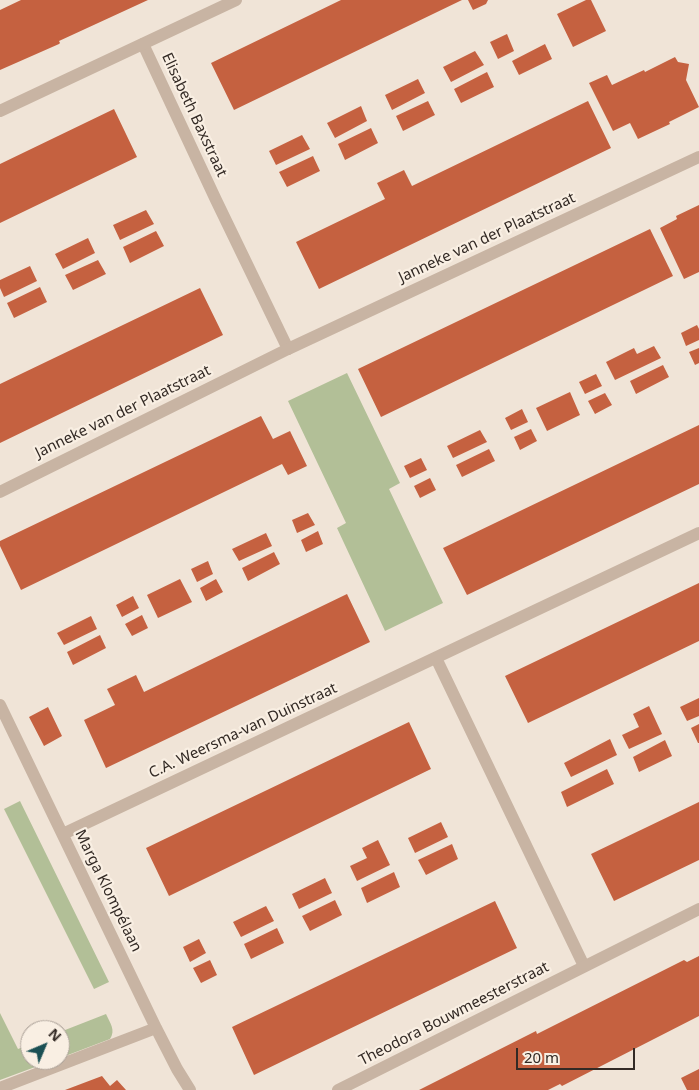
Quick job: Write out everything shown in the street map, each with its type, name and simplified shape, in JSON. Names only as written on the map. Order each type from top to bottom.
[{"type":"street","name":"Elisabeth Baxstraat","points":[[0,111],[236,0]]},
{"type":"street","name":"Elisabeth Baxstraat","points":[[142,44],[288,349]]},
{"type":"street","name":"Janneke van der Plaatstraat","points":[[0,492],[288,349],[699,156]]},
{"type":"street","name":"C.A. Weersma-van Duinstraat","points":[[63,834],[699,533]]},
{"type":"street","points":[[436,658],[584,966]]},
{"type":"street","name":"Marga Klompélaan","points":[[0,705],[156,1028],[190,1090]]},
{"type":"street","name":"Theodora Bouwmeesterstraat","points":[[338,1090],[699,909]]},
{"type":"street","points":[[0,1088],[156,1028]]},
{"type":"green space","points":[[347,373],[400,483],[389,489],[443,603],[385,631],[337,528],[346,523],[288,401]]},
{"type":"green space","points":[[20,801],[109,982],[94,989],[4,809]]},
{"type":"green space","points":[[0,1013],[18,1049],[20,1048],[20,1070],[27,1070],[0,1080]]},
{"type":"green space","points":[[106,1014],[111,1023],[112,1036],[110,1039],[70,1054],[70,1028]]},
{"type":"building","points":[[21,0],[148,0],[59,41],[59,44],[0,70],[0,10]]},
{"type":"building","points":[[341,0],[462,0],[234,110],[211,63]]},
{"type":"building","points":[[468,0],[488,0],[486,4],[473,10]]},
{"type":"building","points":[[586,0],[591,0],[606,31],[573,47],[557,14]]},
{"type":"building","points":[[507,34],[514,51],[498,59],[490,42]]},
{"type":"building","points":[[545,44],[552,59],[519,75],[512,61]]},
{"type":"building","points":[[475,51],[484,65],[451,82],[443,67]]},
{"type":"building","points":[[675,57],[678,62],[689,64],[686,80],[699,107],[669,122],[670,124],[638,139],[630,123],[613,131],[589,83],[607,75],[612,85],[644,70],[645,72]]},
{"type":"building","points":[[487,72],[494,87],[461,103],[454,89]]},
{"type":"building","points":[[418,79],[425,93],[392,110],[385,95]]},
{"type":"building","points":[[428,101],[435,115],[403,131],[396,116]]},
{"type":"building","points":[[588,101],[611,148],[319,289],[296,242],[385,199],[377,183],[404,170],[412,186]]},
{"type":"building","points":[[361,106],[367,121],[335,138],[327,123]]},
{"type":"building","points":[[114,109],[137,157],[0,223],[0,164]]},
{"type":"building","points":[[371,128],[378,143],[345,160],[338,144]]},
{"type":"building","points":[[302,135],[310,149],[276,165],[269,151]]},
{"type":"building","points":[[313,156],[320,171],[287,187],[279,172]]},
{"type":"building","points":[[699,205],[699,272],[684,279],[660,228],[677,219],[676,216]]},
{"type":"building","points":[[146,210],[154,224],[120,240],[113,225]]},
{"type":"building","points":[[650,229],[673,276],[381,417],[358,369]]},
{"type":"building","points":[[156,231],[164,246],[130,263],[123,247]]},
{"type":"building","points":[[88,238],[95,253],[63,269],[55,254]]},
{"type":"building","points":[[98,260],[106,274],[73,290],[65,275]]},
{"type":"building","points":[[30,266],[37,281],[4,297],[0,288],[0,280]]},
{"type":"building","points":[[40,287],[47,302],[14,318],[7,303]]},
{"type":"building","points":[[200,288],[223,335],[0,443],[0,384]]},
{"type":"building","points":[[697,325],[699,340],[686,346],[681,333]]},
{"type":"building","points":[[654,346],[661,358],[615,380],[606,362],[634,348],[637,354]]},
{"type":"building","points":[[699,348],[699,363],[695,365],[689,352]]},
{"type":"building","points":[[663,365],[669,377],[636,394],[630,381]]},
{"type":"building","points":[[596,374],[602,386],[585,394],[579,382]]},
{"type":"building","points":[[570,392],[580,415],[547,431],[536,408]]},
{"type":"building","points":[[605,393],[612,405],[595,414],[588,401]]},
{"type":"building","points":[[522,409],[528,422],[511,430],[505,418]]},
{"type":"building","points":[[261,416],[273,439],[290,431],[307,466],[288,475],[282,464],[21,590],[0,546],[0,541]]},
{"type":"building","points":[[699,425],[699,484],[467,595],[443,548]]},
{"type":"building","points":[[531,429],[537,441],[520,450],[514,437]]},
{"type":"building","points":[[480,430],[487,442],[453,458],[447,446]]},
{"type":"building","points":[[489,449],[495,461],[462,477],[456,465]]},
{"type":"building","points":[[421,458],[427,470],[410,478],[404,466]]},
{"type":"building","points":[[430,478],[436,490],[420,498],[414,486]]},
{"type":"building","points":[[308,513],[315,525],[297,533],[292,520]]},
{"type":"building","points":[[318,531],[323,544],[306,552],[301,540]]},
{"type":"building","points":[[266,533],[272,546],[239,561],[232,549]]},
{"type":"building","points":[[274,552],[280,564],[248,581],[242,568]]},
{"type":"building","points":[[208,561],[213,574],[197,582],[191,569]]},
{"type":"building","points":[[180,579],[192,602],[158,618],[147,595]]},
{"type":"building","points":[[216,579],[223,592],[206,601],[200,588]]},
{"type":"building","points":[[699,583],[699,641],[528,723],[505,676]]},
{"type":"building","points":[[347,594],[370,642],[106,768],[84,720],[115,705],[107,689],[136,675],[144,692]]},
{"type":"building","points":[[133,596],[139,608],[122,617],[116,605]]},
{"type":"building","points":[[142,615],[148,628],[132,636],[125,624]]},
{"type":"building","points":[[91,616],[97,629],[64,645],[57,633]]},
{"type":"building","points":[[100,635],[106,648],[73,665],[67,652]]},
{"type":"building","points":[[699,698],[699,716],[687,721],[680,707]]},
{"type":"building","points":[[649,706],[662,734],[629,749],[622,735],[639,727],[633,714]]},
{"type":"building","points":[[48,707],[62,736],[44,746],[29,717]]},
{"type":"building","points":[[409,722],[431,769],[169,896],[146,848]]},
{"type":"building","points":[[699,724],[699,743],[698,743],[691,728]]},
{"type":"building","points":[[610,739],[617,755],[571,777],[564,763]]},
{"type":"building","points":[[665,740],[672,756],[639,772],[633,757]]},
{"type":"building","points":[[607,769],[614,784],[567,807],[561,792]]},
{"type":"building","points":[[699,802],[699,860],[614,901],[591,854]]},
{"type":"building","points":[[441,822],[448,837],[415,853],[408,838]]},
{"type":"building","points":[[378,840],[390,865],[357,881],[350,866],[367,858],[362,848]]},
{"type":"building","points":[[452,844],[458,859],[426,875],[418,860]]},
{"type":"building","points":[[394,872],[400,887],[367,903],[361,888]]},
{"type":"building","points":[[325,878],[332,893],[299,909],[292,894]]},
{"type":"building","points":[[335,900],[342,915],[310,931],[302,916]]},
{"type":"building","points":[[495,901],[517,948],[254,1075],[232,1027]]},
{"type":"building","points":[[266,906],[274,921],[241,937],[233,922]]},
{"type":"building","points":[[277,928],[284,943],[251,959],[244,944]]},
{"type":"building","points":[[199,939],[206,953],[190,962],[183,947]]},
{"type":"building","points":[[699,956],[699,1016],[562,1086],[560,1084],[548,1090],[419,1090],[536,1031],[537,1034],[684,960],[687,962]]},
{"type":"building","points":[[210,960],[217,975],[201,983],[193,968]]},
{"type":"building","points":[[699,1069],[699,1090],[687,1090],[681,1078]]},
{"type":"building","points":[[102,1076],[110,1086],[117,1080],[126,1090],[65,1090]]}]
